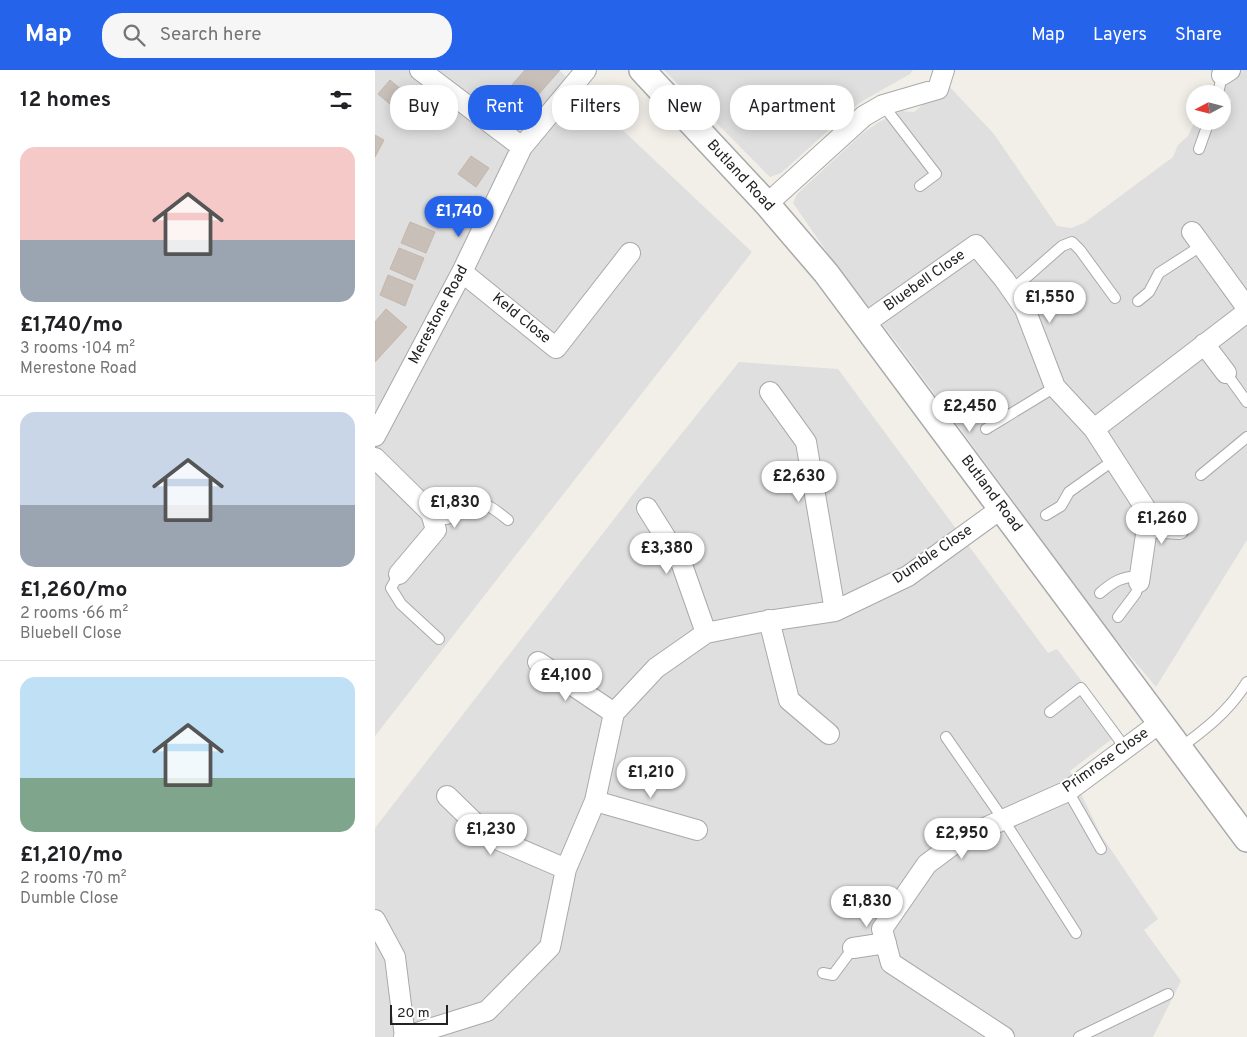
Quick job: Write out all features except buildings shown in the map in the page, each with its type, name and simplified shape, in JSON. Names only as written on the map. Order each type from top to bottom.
[{"type":"street","points":[[420,70],[522,147]]},
{"type":"street","name":"Merestone Road","points":[[375,436],[462,272],[522,147],[586,70]]},
{"type":"street","name":"Butland Road","points":[[642,70],[767,204],[826,273],[1247,839]]},
{"type":"street","points":[[767,204],[865,116],[883,104],[938,89],[944,70]]},
{"type":"street","points":[[1197,239],[1247,308]]},
{"type":"street","name":"Bluebell Close","points":[[865,324],[977,245],[1025,309],[1055,387],[1094,429],[1149,514],[1139,579]]},
{"type":"street","name":"Keld Close","points":[[462,272],[556,348],[630,253]]},
{"type":"street","points":[[1094,429],[1247,312]]},
{"type":"street","points":[[1204,344],[1226,374]]},
{"type":"street","points":[[770,392],[806,442],[835,610]]},
{"type":"street","points":[[375,458],[431,514],[436,530],[399,574]]},
{"type":"street","points":[[431,514],[446,514],[468,502]]},
{"type":"street","points":[[647,508],[681,562],[706,633]]},
{"type":"street","name":"Dumble Close","points":[[614,713],[656,668],[706,633],[769,620],[835,610],[908,576],[1002,508]]},
{"type":"street","points":[[1147,526],[1179,529]]},
{"type":"street","points":[[769,620],[789,700],[829,734]]},
{"type":"street","points":[[375,920],[395,957],[405,1037],[487,1011],[550,947],[566,869],[595,801],[614,713],[538,662]]},
{"type":"street","name":"Primrose Close","points":[[1004,1037],[891,963],[881,928],[927,864],[962,838],[1068,791],[1161,722]]},
{"type":"street","points":[[447,796],[487,835],[566,869]]},
{"type":"street","points":[[595,801],[697,830]]},
{"type":"street","points":[[853,948],[886,943]]},
{"type":"lane","points":[[883,104],[935,174],[920,186]]},
{"type":"lane","points":[[1199,149],[1206,130]]},
{"type":"lane","points":[[1138,301],[1149,292],[1159,273],[1197,239]]},
{"type":"lane","points":[[1012,290],[1063,246],[1072,242],[1115,298]]},
{"type":"lane","points":[[1226,374],[1247,402]]},
{"type":"lane","points":[[986,429],[1055,387]]},
{"type":"lane","points":[[1201,475],[1247,437]]},
{"type":"lane","points":[[1046,515],[1061,506],[1069,492],[1114,460]]},
{"type":"lane","points":[[468,502],[483,502],[508,520]]},
{"type":"lane","points":[[399,574],[391,588],[401,604],[439,639]]},
{"type":"lane","points":[[1100,593],[1111,583],[1126,577],[1139,579],[1136,593],[1117,617]]},
{"type":"lane","points":[[1179,749],[1213,723],[1231,706],[1247,682]]},
{"type":"lane","points":[[1050,712],[1081,688],[1126,749]]},
{"type":"lane","points":[[946,737],[1003,819],[1076,933]]},
{"type":"lane","points":[[1068,791],[1101,848]]},
{"type":"lane","points":[[823,973],[833,975],[853,948]]},
{"type":"lane","points":[[1079,1037],[1168,994]]},
{"type":"shaded area","points":[[375,70],[559,70],[575,85],[552,85],[552,130],[623,130],[752,252],[375,736]]},
{"type":"shaded area","points":[[664,70],[913,70],[910,74],[854,107],[854,85],[730,85],[730,130],[829,130],[781,173],[770,177],[720,127],[720,85],[679,85]]},
{"type":"shaded area","points":[[1210,70],[1247,70],[1247,540],[1156,687],[1109,631],[900,347],[829,255],[793,203],[797,194],[863,133],[879,122],[901,111],[914,112],[943,87],[945,82],[994,134],[1057,226],[1071,228],[1084,223],[1173,157],[1178,145],[1188,136],[1191,130],[1231,130],[1231,85],[1221,85]]},
{"type":"shaded area","points":[[739,362],[838,369],[1048,653],[1057,649],[1121,732],[1070,771],[1101,835],[1158,919],[1144,930],[1181,981],[1153,1037],[375,1037],[375,828],[638,488]]}]
